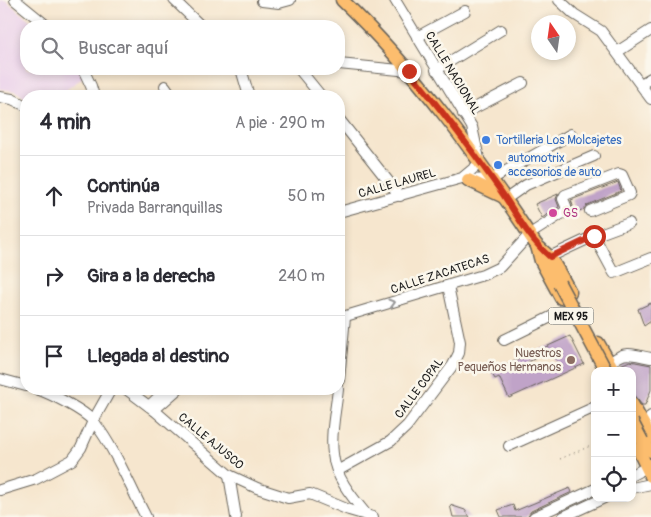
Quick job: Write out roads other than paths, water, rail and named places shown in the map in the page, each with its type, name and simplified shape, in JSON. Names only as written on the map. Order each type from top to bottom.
[{"type":"main road","name":"MEX 95","points":[[349,2],[409,71],[506,198],[545,259],[605,367]]},
{"type":"main road","points":[[465,179],[506,198]]},
{"type":"main road","name":"MEX 95","points":[[545,259],[567,309],[605,367]]},
{"type":"main road","points":[[545,259],[605,367]]},
{"type":"main road","points":[[636,410],[650,432],[641,435],[636,434]]},
{"type":"main road","points":[[636,430],[642,441],[651,451]]},
{"type":"main road","points":[[636,444],[650,470]]},
{"type":"street","points":[[15,0],[40,20]]},
{"type":"street","points":[[174,0],[195,20]]},
{"type":"street","points":[[262,1],[279,3],[290,0]]},
{"type":"street","name":"CALLE NACIONAL","points":[[394,0],[472,127],[480,163]]},
{"type":"street","points":[[559,0],[574,14],[601,31],[651,99]]},
{"type":"street","points":[[417,37],[465,11]]},
{"type":"street","points":[[436,70],[501,30]]},
{"type":"street","points":[[617,52],[651,30]]},
{"type":"street","points":[[345,65],[409,71]]},
{"type":"street","points":[[85,75],[92,90]]},
{"type":"street","points":[[243,75],[247,90]]},
{"type":"street","points":[[304,75],[316,90]]},
{"type":"street","points":[[641,84],[651,78]]},
{"type":"street","points":[[463,114],[523,82]]},
{"type":"street","points":[[164,86],[167,90]]},
{"type":"street","points":[[0,97],[12,99],[20,103]]},
{"type":"street","points":[[345,127],[400,196]]},
{"type":"street","points":[[492,179],[571,134]]},
{"type":"street","points":[[506,198],[526,185],[594,156]]},
{"type":"street","name":"CALLE LAUREL","points":[[465,179],[480,163]]},
{"type":"street","name":"CALLE ZACATECAS","points":[[345,317],[483,275],[500,267],[530,234],[566,211],[563,199],[565,195],[619,174],[622,175],[630,193],[629,195],[590,211]]},
{"type":"street","name":"CALLE LAUREL","points":[[345,210],[465,179],[492,179]]},
{"type":"street","points":[[545,259],[594,236],[629,223]]},
{"type":"street","points":[[594,236],[614,273],[651,258]]},
{"type":"street","name":"CALLE COPAL","points":[[337,471],[391,441],[407,426],[453,365],[459,353],[460,342],[448,286]]},
{"type":"street","points":[[504,340],[567,309]]},
{"type":"street","points":[[608,367],[618,356],[626,353],[651,358]]},
{"type":"street","points":[[0,379],[20,384]]},
{"type":"street","points":[[49,395],[82,412],[93,421],[112,451],[146,517]]},
{"type":"street","points":[[0,490],[36,479],[72,460],[81,448],[108,395]]},
{"type":"street","name":"CALLE AJUSCO","points":[[134,395],[152,408],[229,475],[257,488],[288,498],[310,494],[369,516]]},
{"type":"street","points":[[152,408],[162,395]]},
{"type":"street","points":[[152,408],[170,395]]},
{"type":"street","points":[[337,395],[332,441],[337,471],[345,487],[369,516]]},
{"type":"street","points":[[509,446],[591,409]]},
{"type":"street","points":[[650,432],[651,416]]},
{"type":"street","points":[[636,474],[650,470]]},
{"type":"street","points":[[636,480],[650,470]]},
{"type":"street","points":[[229,475],[236,517]]},
{"type":"street","points":[[636,487],[651,484]]},
{"type":"street","points":[[534,517],[591,491]]},
{"type":"street","points":[[545,517],[591,498]]},
{"type":"street","points":[[563,517],[595,502]]},
{"type":"place","name":"Tortilleria Los Molcajetes","points":[[486,140]]},
{"type":"place","name":"automotrix accesorios de auto","points":[[498,165]]},
{"type":"place","name":"GS","points":[[553,213]]},
{"type":"place","name":"Nuestros Pequeños Hermanos","points":[[571,360]]}]
